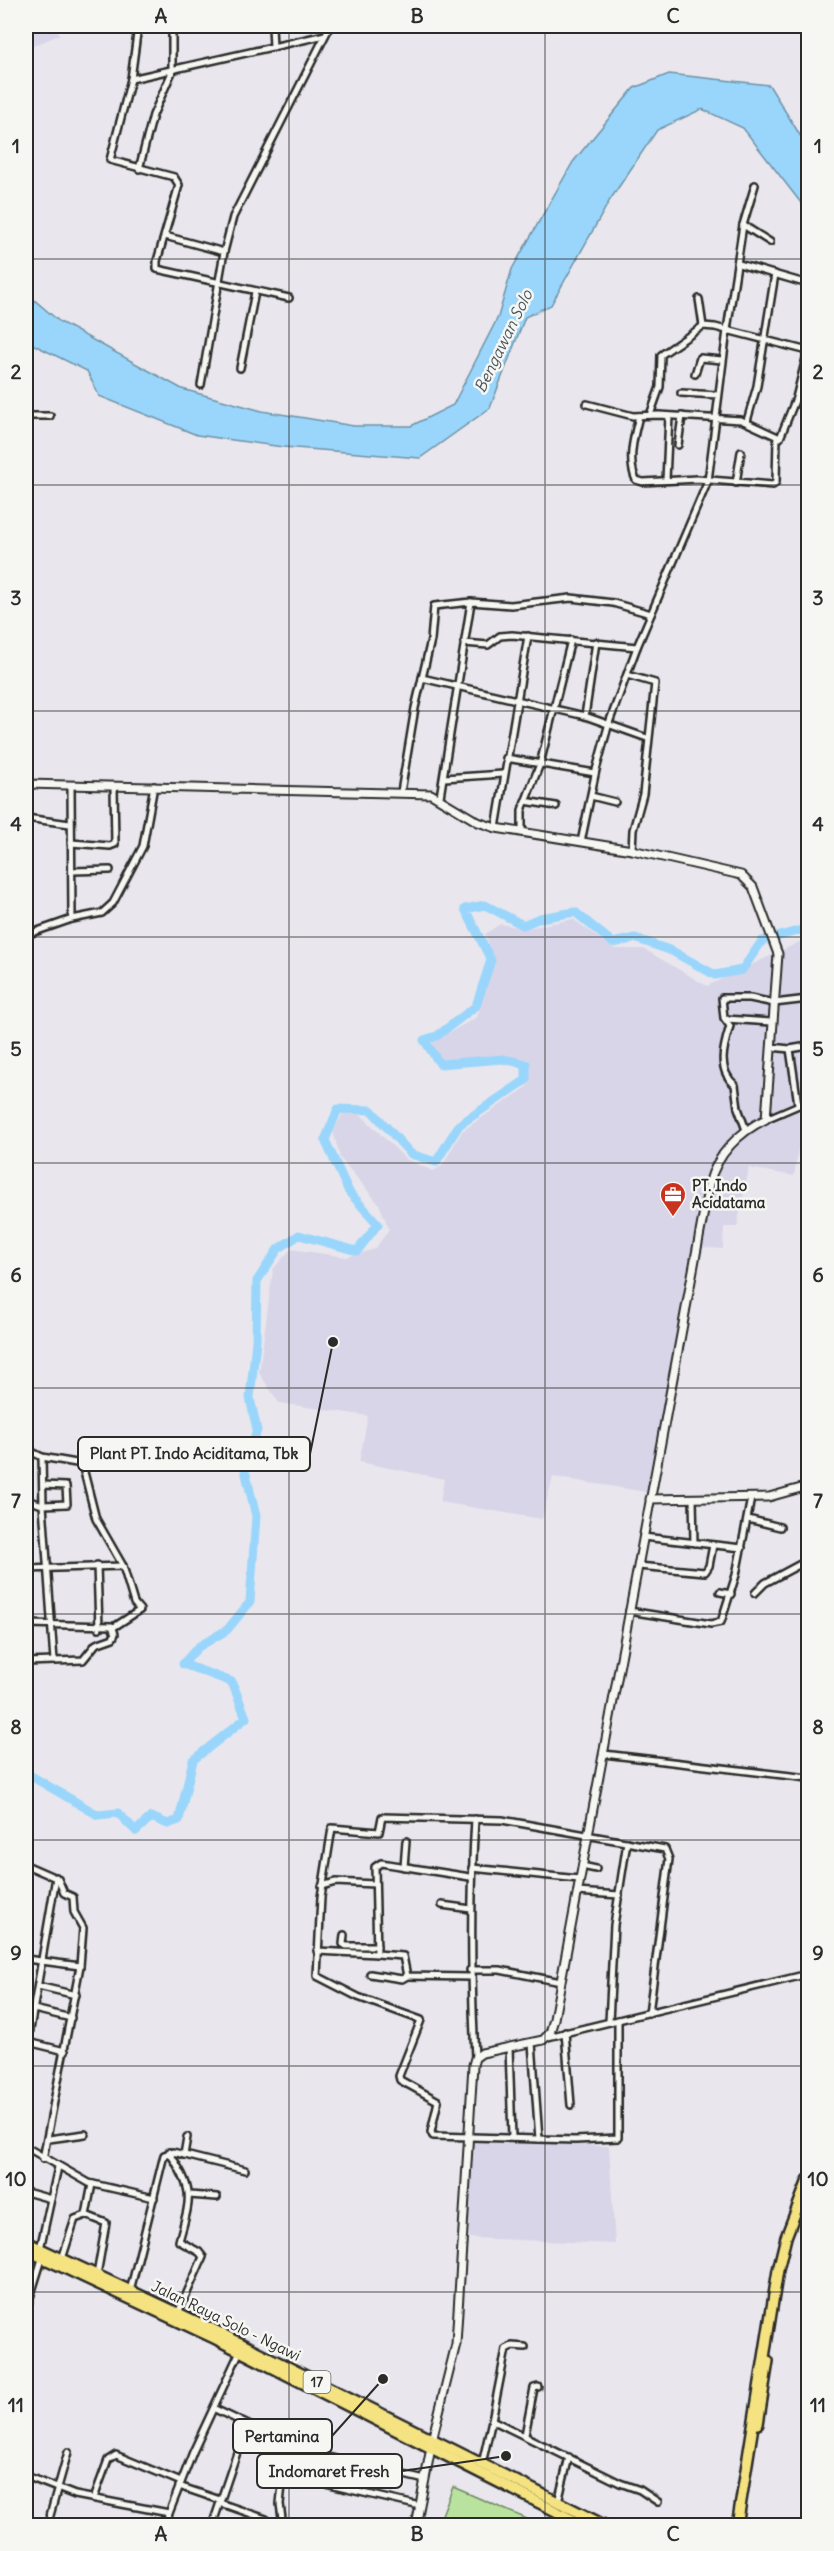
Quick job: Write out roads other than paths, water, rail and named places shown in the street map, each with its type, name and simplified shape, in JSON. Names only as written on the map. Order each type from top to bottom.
[{"type":"highway","points":[[737,2526],[778,2270],[786,2237],[808,2180]]},
{"type":"highway","points":[[743,2526],[780,2290],[793,2236],[808,2196]]},
{"type":"highway","name":"Jalan Raya Solo - Ngawi","points":[[26,2242],[41,2254],[432,2444],[585,2526]]},
{"type":"highway","name":"Jalan Raya Solo - Ngawi","points":[[26,2250],[62,2259],[178,2313],[378,2410],[432,2444],[482,2464],[606,2526]]},
{"type":"street","points":[[138,26],[131,79],[110,160],[174,177],[178,185],[157,269],[289,298]]},
{"type":"street","points":[[139,169],[153,115],[172,72],[172,26]]},
{"type":"street","points":[[253,26],[264,26]]},
{"type":"street","points":[[272,26],[273,47]]},
{"type":"street","points":[[201,385],[224,252],[233,217],[330,26]]},
{"type":"street","points":[[131,79],[172,72],[325,35]]},
{"type":"street","points":[[581,842],[595,773],[609,723],[637,648],[708,481],[726,330],[739,264],[743,225],[755,185]]},
{"type":"street","points":[[743,225],[770,242]]},
{"type":"street","points":[[165,236],[224,252]]},
{"type":"street","points":[[739,264],[808,284]]},
{"type":"street","points":[[747,422],[756,386],[775,274]]},
{"type":"street","points":[[240,368],[255,292]]},
{"type":"street","points":[[699,299],[702,326]]},
{"type":"street","points":[[587,404],[639,417],[682,416],[747,422],[780,438],[796,398],[808,350],[702,326],[661,355],[660,387],[650,415]]},
{"type":"street","points":[[695,374],[700,358],[722,360]]},
{"type":"street","points":[[681,393],[718,395]]},
{"type":"street","points":[[26,416],[50,416]]},
{"type":"street","points":[[666,480],[669,416]]},
{"type":"street","points":[[678,445],[682,416]]},
{"type":"street","points":[[639,417],[632,449],[634,476],[643,482],[666,480],[775,484],[777,437]]},
{"type":"street","points":[[736,483],[741,452]]},
{"type":"street","points":[[401,792],[431,640],[434,606],[471,602],[511,605],[571,598],[613,603],[651,614]]},
{"type":"street","points":[[440,798],[471,602]]},
{"type":"street","points":[[464,643],[488,645],[500,636],[528,636],[637,648]]},
{"type":"street","points":[[496,828],[503,774],[528,636]]},
{"type":"street","points":[[522,833],[521,814],[540,764],[552,708],[571,640]]},
{"type":"street","points":[[585,716],[596,642]]},
{"type":"street","points":[[627,675],[654,682],[643,794],[633,830],[632,850]]},
{"type":"street","points":[[422,678],[585,716],[647,738]]},
{"type":"street","points":[[506,758],[595,773]]},
{"type":"street","points":[[444,778],[503,774]]},
{"type":"street","points":[[26,784],[401,792],[440,798],[473,819],[496,828],[632,850],[741,875],[753,887],[774,941],[778,958],[766,1119]]},
{"type":"street","points":[[71,786],[72,919]]},
{"type":"street","points":[[26,902],[28,934],[72,919],[102,913],[113,903],[140,854],[154,786]]},
{"type":"street","points":[[71,843],[114,844],[114,787]]},
{"type":"street","points":[[591,796],[615,802]]},
{"type":"street","points":[[525,801],[556,806]]},
{"type":"street","points":[[26,818],[70,824]]},
{"type":"street","points":[[72,871],[111,870]]},
{"type":"street","points":[[746,1130],[738,1108],[735,1085],[726,1076],[723,1044],[730,1026],[724,1018],[722,998],[750,998],[774,1003],[808,999]]},
{"type":"street","points":[[724,1018],[772,1022]]},
{"type":"street","points":[[771,1047],[790,1049],[808,1046]]},
{"type":"street","points":[[790,1049],[798,1104]]},
{"type":"street","points":[[548,2037],[554,2019],[711,1179],[730,1144],[746,1130],[808,1101]]},
{"type":"street","points":[[26,1449],[42,1457],[82,1464],[98,1526],[123,1566],[134,1603],[140,1610],[114,1627],[26,1624]]},
{"type":"street","points":[[42,1457],[42,1505],[54,1661]]},
{"type":"street","points":[[26,1500],[42,1505],[67,1504],[66,1486],[43,1485]]},
{"type":"street","points":[[650,1498],[779,1496],[808,1486]]},
{"type":"street","points":[[629,1611],[715,1624],[724,1618],[742,1548],[751,1498]]},
{"type":"street","points":[[693,1499],[694,1543]]},
{"type":"street","points":[[748,1519],[780,1527]]},
{"type":"street","points":[[643,1537],[742,1548]]},
{"type":"street","points":[[638,1566],[705,1572],[709,1566],[713,1545]]},
{"type":"street","points":[[755,1593],[765,1583],[808,1560]]},
{"type":"street","points":[[26,1569],[97,1565],[123,1566]]},
{"type":"street","points":[[97,1565],[99,1628]]},
{"type":"street","points":[[720,1592],[731,1594]]},
{"type":"street","points":[[26,1662],[86,1659],[96,1644],[114,1637],[114,1627]]},
{"type":"street","points":[[604,1754],[808,1778]]},
{"type":"street","points":[[618,2020],[618,2138],[469,2138],[432,2135],[438,2101],[400,2080],[399,2072],[422,2020],[358,1997],[317,1976],[322,1886],[330,1832],[335,1827],[379,1832],[382,1817],[475,1819],[521,1822],[661,1848],[669,1854],[649,2013]]},
{"type":"street","points":[[416,2526],[432,2444],[456,2344],[475,2058],[470,1977],[470,1877],[475,1819]]},
{"type":"street","points":[[404,1867],[406,1841]]},
{"type":"street","points":[[609,2022],[614,1925],[627,1842]]},
{"type":"street","points":[[377,1954],[374,1884],[375,1868],[378,1864],[470,1877]]},
{"type":"street","points":[[26,1865],[33,1870],[56,1877],[64,1893],[73,1897],[74,1912],[82,1926],[76,1995],[49,2139],[43,2159]]},
{"type":"street","points":[[582,1866],[596,1869]]},
{"type":"street","points":[[472,1868],[579,1879]]},
{"type":"street","points":[[26,2053],[56,1877]]},
{"type":"street","points":[[322,1886],[336,1882],[374,1884]]},
{"type":"street","points":[[577,1892],[619,1895]]},
{"type":"street","points":[[442,1905],[471,1909]]},
{"type":"street","points":[[344,1935],[344,1946],[377,1946]]},
{"type":"street","points":[[317,1951],[403,1956],[407,1976]]},
{"type":"street","points":[[26,1959],[80,1966]]},
{"type":"street","points":[[470,1970],[500,1970],[561,1982]]},
{"type":"street","points":[[370,1974],[402,1979],[407,1976],[470,1977]]},
{"type":"street","points":[[475,2058],[483,2053],[532,2043],[566,2032],[808,1974]]},
{"type":"street","points":[[38,1986],[76,1995]]},
{"type":"street","points":[[34,2009],[71,2018]]},
{"type":"street","points":[[566,2032],[571,2105]]},
{"type":"street","points":[[532,2043],[539,2139]]},
{"type":"street","points":[[27,2044],[65,2051]]},
{"type":"street","points":[[509,2047],[512,2138]]},
{"type":"street","points":[[49,2139],[85,2134]]},
{"type":"street","points":[[184,2155],[187,2137]]},
{"type":"street","points":[[26,2147],[43,2159],[92,2184],[154,2198]]},
{"type":"street","points":[[169,2152],[245,2170]]},
{"type":"street","points":[[169,2152],[186,2179],[189,2195],[186,2218],[179,2241],[200,2252],[202,2257],[178,2313]]},
{"type":"street","points":[[130,2291],[162,2160],[169,2152]]},
{"type":"street","points":[[28,2304],[41,2254],[58,2167]]},
{"type":"street","points":[[86,2215],[92,2184]]},
{"type":"street","points":[[26,2192],[51,2199]]},
{"type":"street","points":[[189,2195],[217,2197]]},
{"type":"street","points":[[62,2259],[75,2219],[86,2215],[106,2223],[97,2276]]},
{"type":"street","points":[[482,2464],[506,2349],[512,2346],[525,2347]]},
{"type":"street","points":[[164,2526],[192,2452],[215,2409],[240,2351]]},
{"type":"street","points":[[525,2435],[534,2388],[538,2387]]},
{"type":"street","points":[[215,2409],[246,2426],[284,2442],[286,2447],[280,2504],[283,2526]]},
{"type":"street","points":[[492,2420],[620,2483],[640,2490],[657,2502]]},
{"type":"street","points":[[212,2526],[246,2426]]},
{"type":"street","points":[[286,2447],[425,2480]]},
{"type":"street","points":[[50,2519],[68,2452]]},
{"type":"street","points":[[94,2498],[108,2460],[114,2456],[220,2502],[266,2519]]},
{"type":"street","points":[[558,2502],[569,2457]]},
{"type":"street","points":[[282,2474],[420,2506]]},
{"type":"street","points":[[26,2476],[94,2498],[169,2513]]},
{"type":"street","points":[[559,2526],[563,2516]]},
{"type":"water","name":"Bengawan Solo","points":[[669,74],[769,85],[808,148],[808,212],[743,128],[702,109],[657,130],[610,200],[551,305],[525,317],[490,408],[420,458],[283,447],[197,435],[99,396],[87,371],[26,341],[26,293],[60,322],[182,389],[262,411],[354,426],[411,426],[453,405],[498,317],[512,269],[573,162],[634,88]]},
{"type":"waterway","points":[[26,1773],[98,1815],[118,1813],[136,1831],[151,1817],[168,1824],[179,1820],[193,1760],[246,1718],[232,1682],[183,1664],[198,1647],[227,1630],[250,1602],[256,1516],[245,1470],[257,1430],[250,1398],[256,1341],[257,1281],[278,1249],[299,1235],[357,1251],[378,1224],[349,1192],[325,1140],[338,1109],[371,1110],[411,1154],[436,1162],[459,1125],[526,1080],[526,1064],[503,1059],[440,1064],[424,1040],[437,1036],[476,1006],[491,960],[465,909],[485,905],[523,925],[540,918],[575,912],[613,943],[635,938],[672,951],[715,975],[742,970],[762,941],[808,928]]},
{"type":"railway","points":[[26,2522],[33,2526]]},
{"type":"place","name":"PT. Indo Acidatama","points":[[673,1218]]},
{"type":"place","name":"Plant PT. Indo Aciditama, Tbk","points":[[333,1342]]},
{"type":"place","name":"Pertamina","points":[[383,2379]]},
{"type":"place","name":"Indomaret Fresh","points":[[506,2456]]}]
